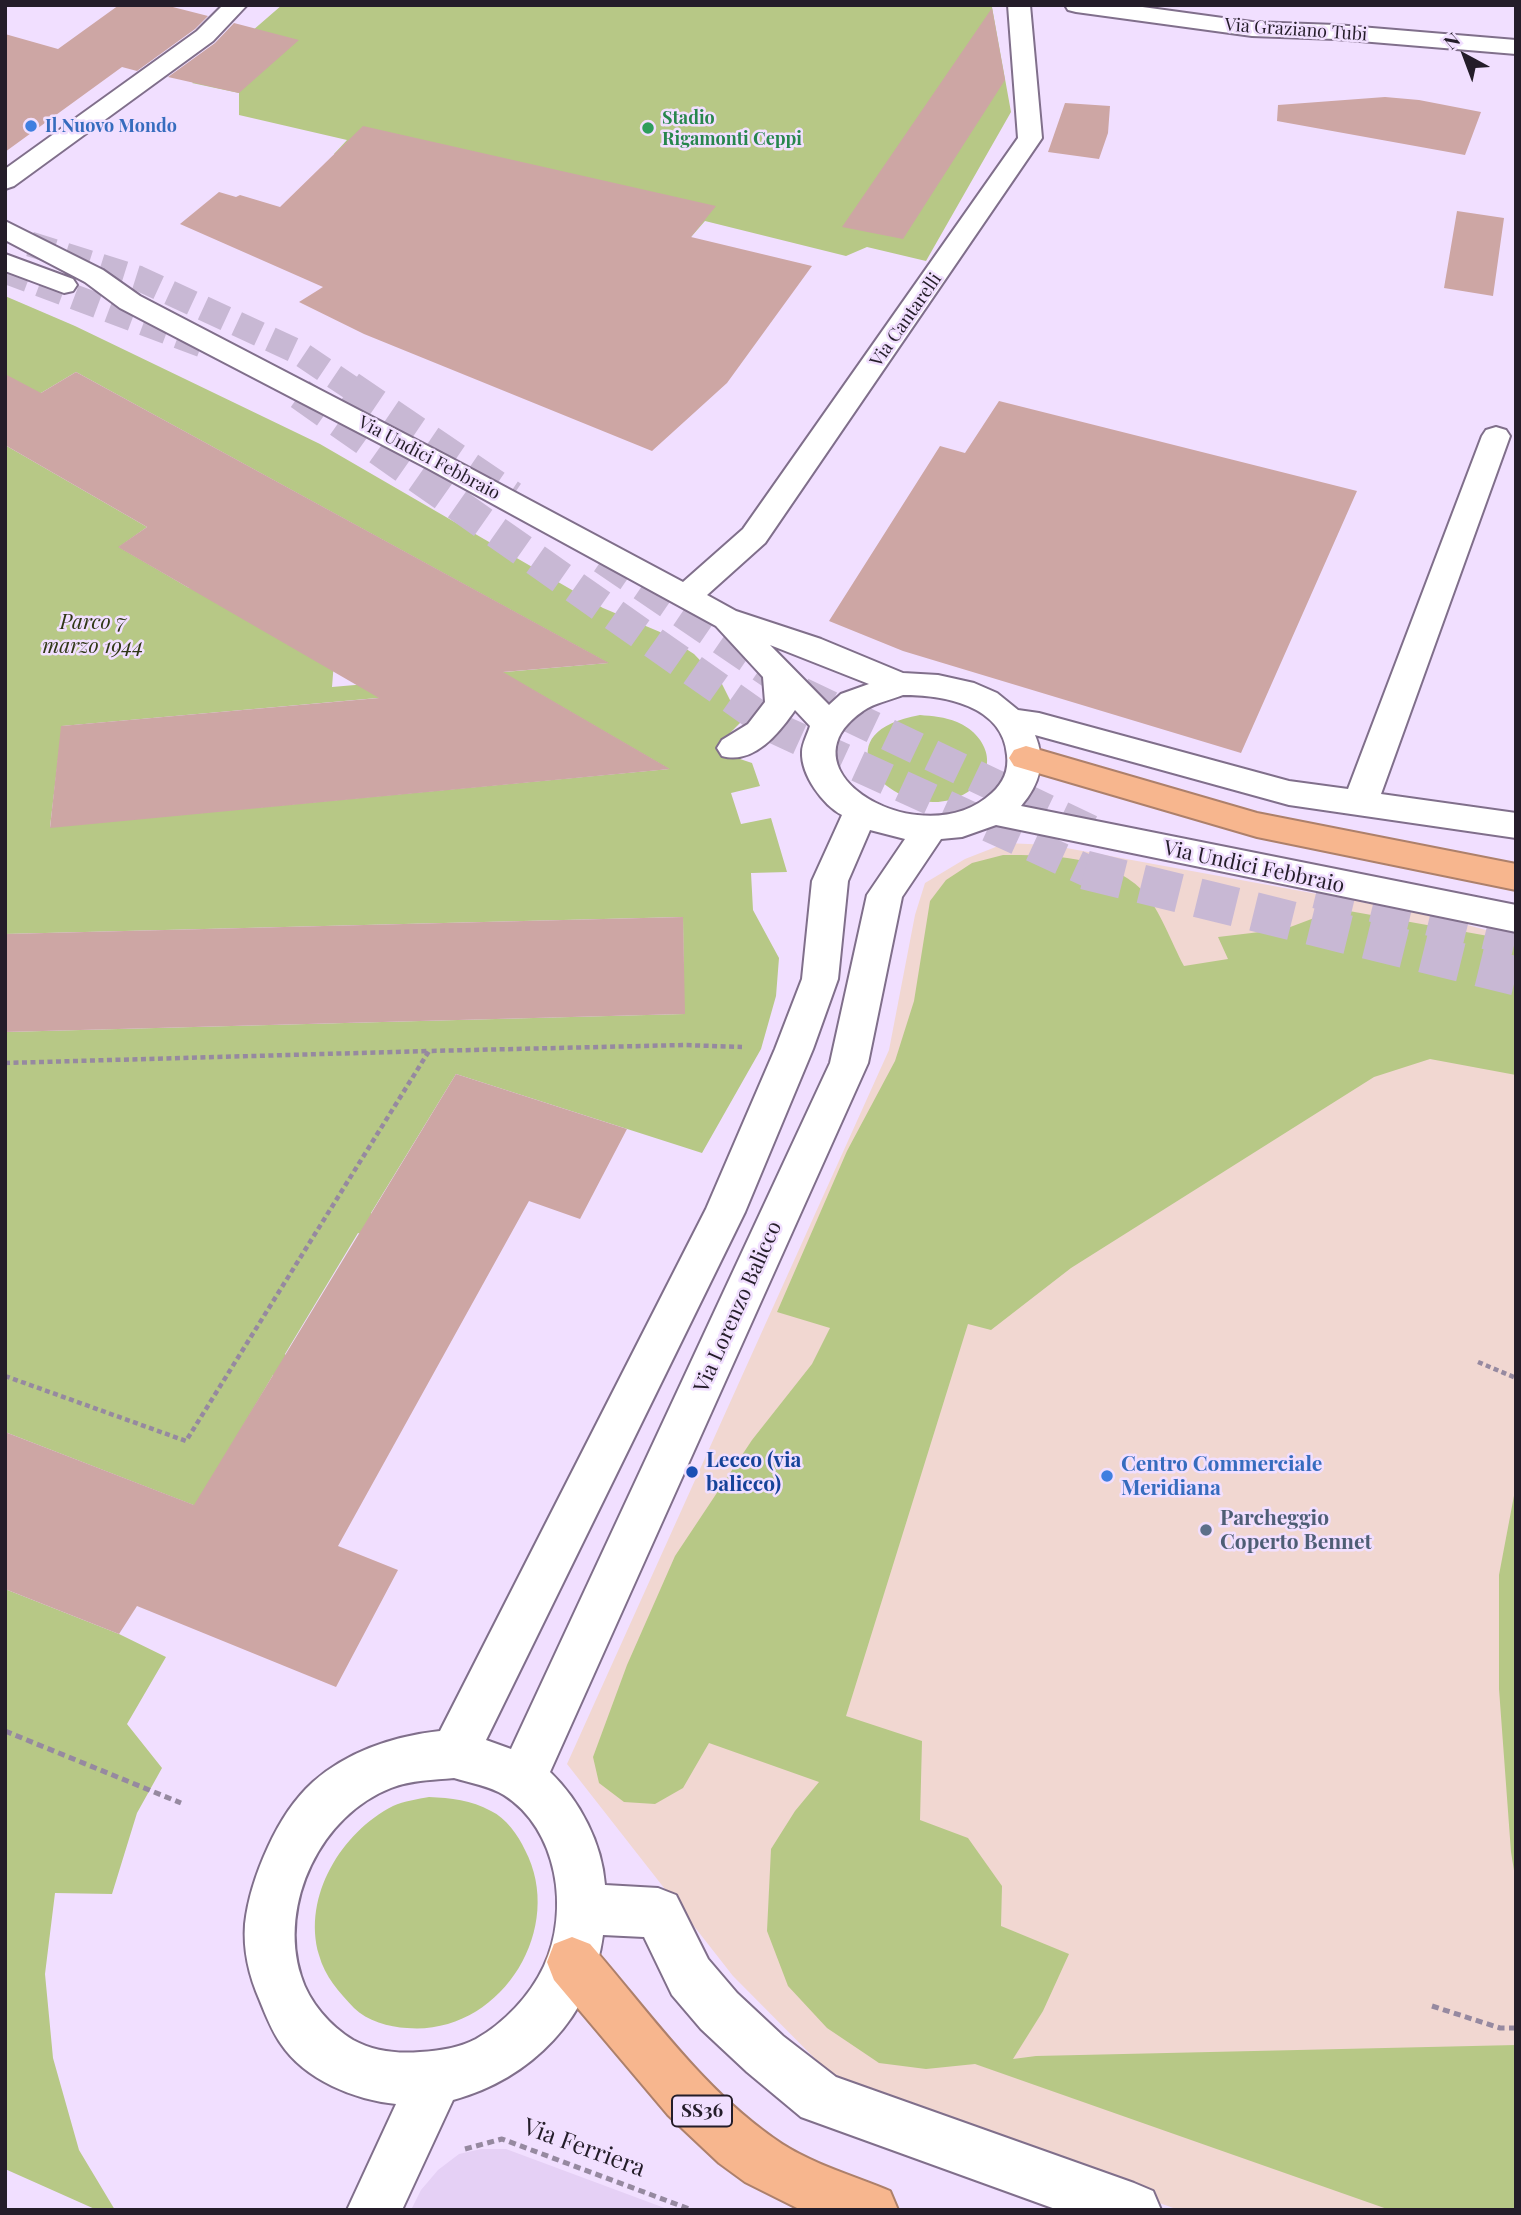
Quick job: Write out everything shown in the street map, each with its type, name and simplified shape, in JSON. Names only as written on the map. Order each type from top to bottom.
[{"type":"highway","points":[[1026,758],[1257,825],[1516,877]]},
{"type":"highway","name":"SS36","points":[[572,1962],[701,2110],[734,2141],[793,2180],[871,2210]]},
{"type":"street","points":[[5,181],[205,36],[236,5]]},
{"type":"street","name":"Via Cantarelli","points":[[687,596],[754,536],[1030,138],[1019,5]]},
{"type":"street","name":"Via Graziano Tubi","points":[[1076,5],[1252,29],[1336,32],[1516,47]]},
{"type":"street","points":[[1336,32],[1342,5]]},
{"type":"street","points":[[5,154],[30,161]]},
{"type":"street","points":[[5,171],[30,161]]},
{"type":"street","name":"Via Undici Febbraio","points":[[5,229],[94,276],[130,302],[725,618],[810,647],[900,684]]},
{"type":"street","name":"Via Undici Febbraio","points":[[5,262],[68,286],[130,302]]},
{"type":"street","points":[[1360,804],[1496,436]]},
{"type":"street","name":"Via Undici Febbraio","points":[[725,618],[779,674],[823,739]]},
{"type":"street","points":[[779,674],[782,704],[760,732],[734,748],[782,741],[823,739]]},
{"type":"street","name":"Via Undici Febbraio","points":[[900,684],[926,684],[968,692],[997,708],[1010,720],[1023,743],[1026,758],[1022,781],[1015,792],[992,812],[964,825],[930,829],[893,826],[860,813],[831,789],[819,766],[823,739],[844,705],[862,696],[900,684]]},
{"type":"street","name":"Via Undici Febbraio","points":[[1010,720],[1039,724],[1289,793],[1516,826]]},
{"type":"street","name":"Via Undici Febbraio","points":[[992,812],[1516,919]]},
{"type":"street","points":[[454,1754],[724,1212],[794,1049],[820,979],[830,881],[860,813]]},
{"type":"street","name":"Via Lorenzo Balicco","points":[[522,1779],[849,1063],[885,895],[930,829]]},
{"type":"street","points":[[454,1754],[522,1779],[556,1813],[577,1858],[583,1909],[572,1962],[550,2004],[519,2040],[479,2065],[435,2080],[386,2079],[340,2063],[303,2032],[279,1989],[270,1941],[275,1891],[295,1844],[325,1804],[365,1775],[409,1758],[454,1754]]},
{"type":"street","points":[[583,1909],[658,1913],[690,1977],[719,2011],[765,2054],[820,2098],[1134,2210]]},
{"type":"street","points":[[374,2210],[435,2080]]},
{"type":"path","points":[[5,1063],[684,1045],[794,1049]]},
{"type":"path","points":[[5,1376],[186,1441],[429,1051]]},
{"type":"path","points":[[1478,1362],[1516,1378]]},
{"type":"path","points":[[5,1731],[181,1803]]},
{"type":"path","points":[[1432,2006],[1500,2028],[1516,2028]]},
{"type":"path","name":"Via Ferriera","points":[[451,2153],[502,2139],[692,2210]]},
{"type":"shaded area","name":"Centro Commerciale Meridiana","points":[[1006,843],[1050,845],[1426,914],[1516,938],[1516,2210],[1179,2210],[848,2092],[733,1976],[567,1764],[889,1050],[915,915],[925,883],[965,859]]},
{"type":"shaded area","points":[[481,2149],[506,2149],[670,2210],[411,2210],[421,2190],[438,2170],[459,2154]]},
{"type":"green space","name":"Stadio Rigamonti Ceppi","points":[[282,5],[982,5],[992,7],[1011,112],[926,261],[867,247],[846,256],[705,221],[691,237],[334,154],[347,140],[239,115],[239,93],[192,83]]},
{"type":"green space","name":"Parco 7 marzo 1944","points":[[5,296],[75,326],[320,444],[603,608],[660,632],[694,654],[721,682],[741,722],[728,735],[737,758],[752,763],[760,786],[731,793],[741,824],[771,818],[787,872],[751,873],[753,910],[779,958],[776,996],[761,1049],[702,1153],[456,1074],[371,1213],[384,1242],[358,1233],[285,1354],[300,1385],[273,1375],[196,1506],[5,1432],[5,1032],[684,1014],[683,917],[5,934],[5,445],[147,527],[119,547],[189,588],[218,568],[336,636],[332,687],[608,663],[76,372],[41,393],[5,392]],"holes":[[[524,685],[669,769],[50,827],[62,726]]]},
{"type":"green space","points":[[920,715],[957,722],[976,734],[986,752],[987,761],[986,771],[972,789],[947,801],[921,801],[897,792],[878,778],[869,760],[870,742],[886,726]]},
{"type":"green space","points":[[1003,855],[1077,859],[1128,878],[1155,907],[1184,966],[1228,959],[1218,937],[1285,929],[1338,909],[1516,941],[1516,1075],[1430,1059],[1374,1077],[1071,1268],[991,1330],[968,1324],[846,1716],[922,1741],[920,1820],[968,1838],[1002,1886],[1001,1926],[1069,1954],[1043,2011],[1013,2059],[1036,2056],[1516,2045],[1516,2210],[1390,2210],[975,2064],[926,2069],[879,2063],[827,2028],[788,1986],[767,1931],[771,1849],[795,1811],[819,1782],[709,1743],[683,1788],[655,1804],[624,1802],[599,1783],[593,1757],[627,1665],[675,1556],[752,1440],[812,1364],[830,1328],[777,1312],[847,1151],[895,1061],[914,1001],[930,901],[946,880],[972,863]]},
{"type":"green space","points":[[1516,1485],[1516,1883],[1511,1852],[1499,1689],[1499,1575]]},
{"type":"green space","points":[[5,1589],[119,1634],[166,1657],[127,1724],[162,1768],[137,1813],[112,1894],[55,1893],[45,1974],[53,2058],[79,2150],[115,2210],[97,2210],[5,2169]]},
{"type":"green space","points":[[429,1797],[476,1804],[507,1822],[525,1850],[536,1881],[537,1913],[530,1944],[516,1972],[496,1996],[470,2015],[440,2026],[407,2028],[365,2016],[354,2008],[333,1984],[319,1955],[315,1933],[316,1910],[330,1868],[358,1832],[374,1817],[393,1806]]},
{"type":"building","points":[[119,5],[165,5],[208,16],[195,29],[137,71],[122,67],[5,152],[5,34],[58,49]]},
{"type":"building","points":[[992,8],[1005,80],[903,239],[842,227]]},
{"type":"building","points":[[234,23],[299,40],[239,93],[168,77],[215,43]]},
{"type":"building","points":[[1385,97],[1419,100],[1481,112],[1465,155],[1277,121],[1278,105]]},
{"type":"building","points":[[1065,103],[1110,106],[1108,133],[1099,159],[1048,152]]},
{"type":"building","points":[[363,126],[716,206],[691,237],[812,266],[727,383],[652,451],[364,334],[299,302],[323,287],[180,224],[219,192],[236,197],[240,195],[280,207]]},
{"type":"building","points":[[1457,211],[1504,218],[1493,296],[1444,288]]},
{"type":"building","points":[[76,372],[609,663],[503,672],[670,769],[50,828],[61,726],[379,698],[118,547],[147,527],[5,445],[5,374],[41,393]]},
{"type":"building","points":[[999,401],[1357,491],[1241,753],[903,651],[829,621],[940,446],[965,453]]},
{"type":"building","points":[[683,917],[685,1014],[5,1032],[5,934]]},
{"type":"building","points":[[456,1074],[627,1129],[580,1219],[529,1201],[338,1546],[398,1570],[336,1687],[137,1606],[119,1634],[5,1589],[5,1432],[194,1505]]},
{"type":"tunnel","points":[[30,244],[138,278],[298,352],[353,389]]},
{"type":"tunnel","points":[[5,271],[210,348]]},
{"type":"tunnel","points":[[350,387],[512,497]]},
{"type":"tunnel","points":[[300,394],[775,728],[1086,870]]},
{"type":"tunnel","points":[[603,558],[801,693],[1099,835]]},
{"type":"tunnel","points":[[1086,870],[1516,976]]},
{"type":"tunnel","points":[[1086,870],[1090,872]]},
{"type":"tunnel","points":[[1317,889],[1516,937]]},
{"type":"place","name":"Il Nuovo Mondo","points":[[31,126]]},
{"type":"place","name":"Stadio Rigamonti Ceppi","points":[[648,128]]},
{"type":"place","name":"Lecco (via balicco)","points":[[692,1472]]},
{"type":"place","name":"Centro Commerciale Meridiana","points":[[1107,1476]]},
{"type":"place","name":"Parcheggio Coperto Bennet","points":[[1206,1530]]}]
